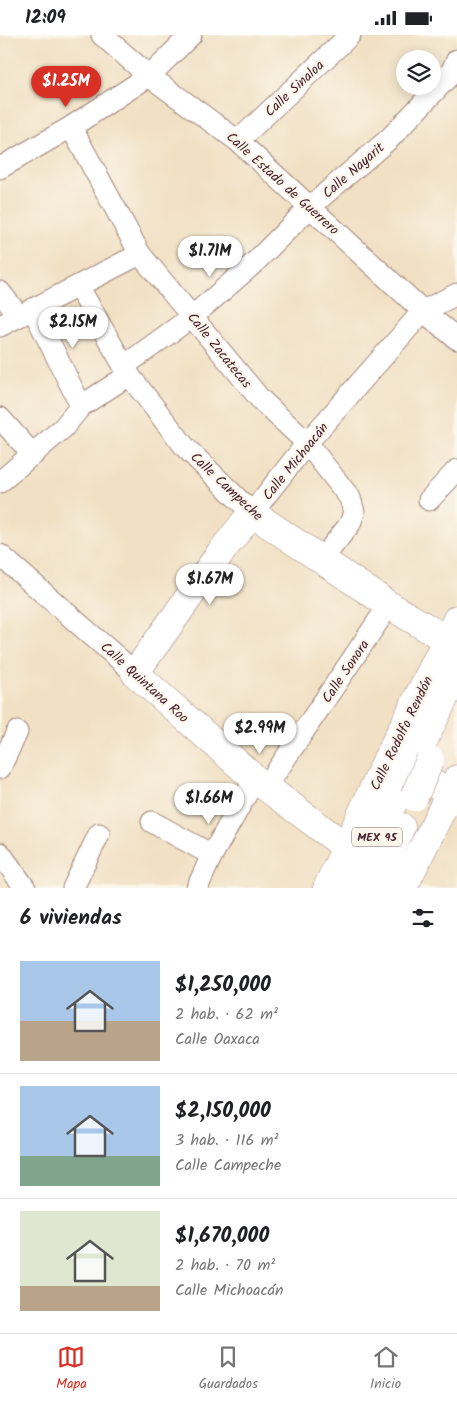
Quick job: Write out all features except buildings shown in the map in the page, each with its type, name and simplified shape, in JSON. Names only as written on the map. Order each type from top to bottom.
[{"type":"street","name":"Calle Estado de Guerrero","points":[[102,35],[150,76],[238,141],[311,206],[423,311],[457,339]]},
{"type":"street","points":[[0,168],[71,127],[150,76],[191,35]]},
{"type":"street","name":"Calle Sinaloa","points":[[238,141],[350,35]]},
{"type":"street","name":"Calle Nayarit","points":[[0,482],[63,428],[81,406],[193,316],[254,263],[311,206],[390,138],[449,76],[457,60]]},
{"type":"street","name":"Calle Zacatecas","points":[[71,127],[140,254],[261,400],[308,443],[350,498],[354,512],[350,524],[322,559]]},
{"type":"street","points":[[17,317],[140,254]]},
{"type":"street","name":"Calle Campeche","points":[[78,286],[126,370],[185,447],[252,513],[389,605],[454,635]]},
{"type":"street","points":[[0,292],[81,406]]},
{"type":"street","name":"Calle Michoacán","points":[[135,673],[221,552],[308,443],[423,311],[457,294]]},
{"type":"street","points":[[0,418],[33,455]]},
{"type":"street","points":[[429,500],[457,469]]},
{"type":"street","name":"Calle Quintana Roo","points":[[0,555],[261,783],[356,854]]},
{"type":"street","name":"Calle Sonora","points":[[198,888],[212,855],[261,783],[389,605]]},
{"type":"street","name":"Calle Rodolfo Rendón","points":[[356,854],[386,759],[454,635]]},
{"type":"street","name":"MEX 95","points":[[375,888],[408,792],[457,672]]},
{"type":"street","name":"MEX 95","points":[[423,757],[457,705]]},
{"type":"street","points":[[0,768],[17,732]]},
{"type":"street","points":[[386,759],[455,790],[403,888]]},
{"type":"street","name":"MEX 95","points":[[352,888],[356,854],[408,792]]},
{"type":"street","points":[[152,822],[212,855]]},
{"type":"street","points":[[73,888],[99,834]]},
{"type":"street","points":[[0,853],[25,888]]},
{"type":"street","points":[[326,888],[356,854]]}]
